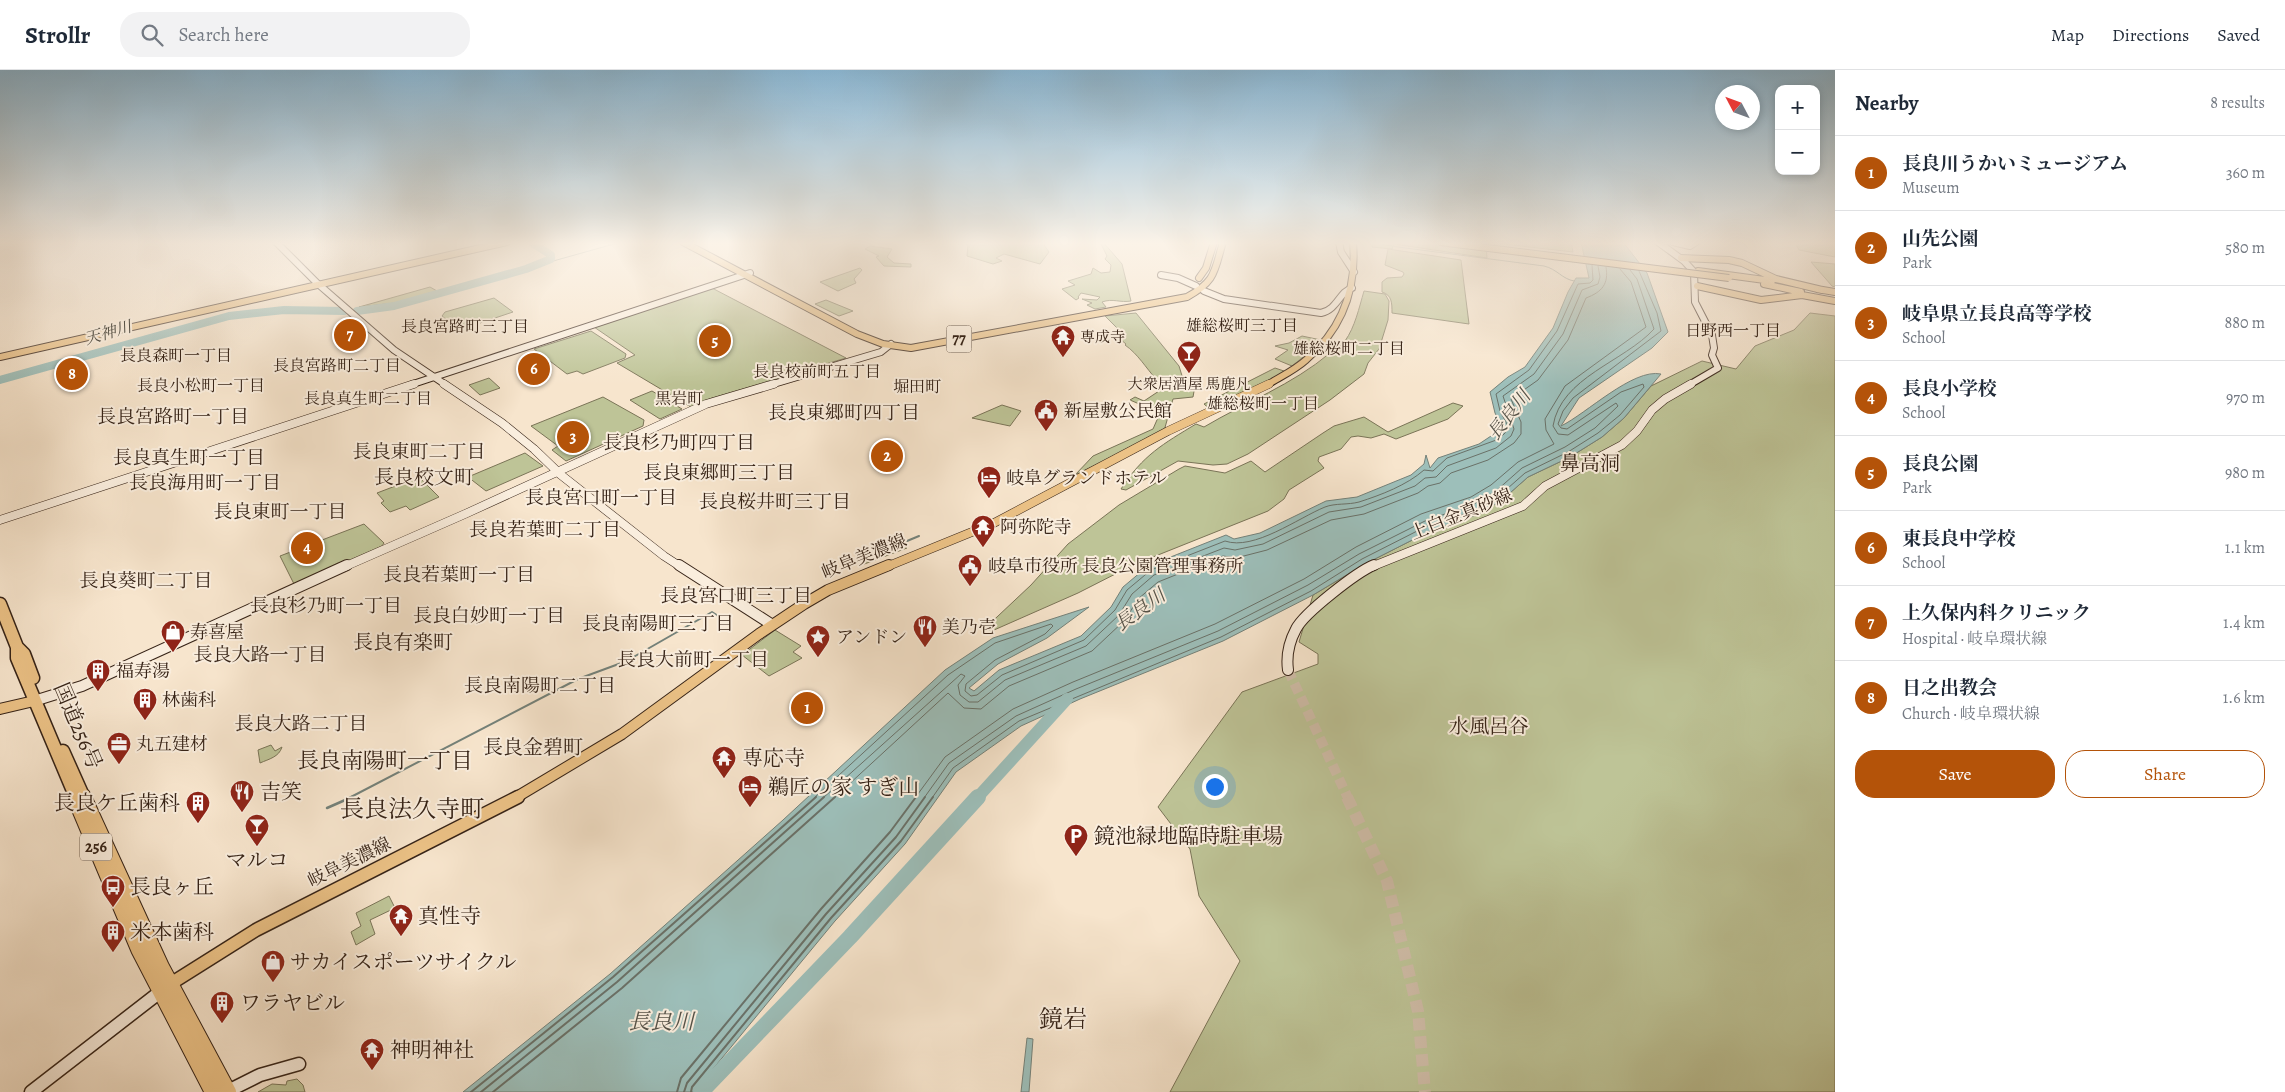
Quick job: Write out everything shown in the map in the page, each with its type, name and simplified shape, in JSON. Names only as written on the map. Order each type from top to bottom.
[{"type":"highway","name":"国道256号","points":[[0,604],[17,647],[17,658],[37,700],[116,898],[164,989],[224,1092]]},
{"type":"main road","points":[[0,356],[293,290]]},
{"type":"main road","name":"77","points":[[777,290],[858,334],[890,346],[911,348],[1178,300],[1200,290]]},
{"type":"main road","name":"77","points":[[890,346],[909,345],[1154,302],[1183,295],[1192,290]]},
{"type":"main road","name":"岐阜美濃線","points":[[164,989],[277,918],[430,844],[534,788],[648,717],[771,624],[828,590],[994,523],[1152,439],[1267,385],[1305,361],[1326,341],[1344,309],[1351,290]]},
{"type":"main road","points":[[1714,290],[1761,300],[1799,290]]},
{"type":"main road","points":[[1767,290],[1775,297]]},
{"type":"main road","points":[[1803,290],[1835,300]]},
{"type":"main road","points":[[1816,290],[1835,292]]},
{"type":"main road","points":[[0,709],[37,700]]},
{"type":"street","points":[[325,290],[394,350],[502,423],[558,472],[664,556],[771,624]]},
{"type":"street","points":[[0,520],[700,290]]},
{"type":"street","points":[[1204,291],[1224,299],[1321,313],[1328,311],[1341,300],[1347,290]]},
{"type":"street","name":"上白金真砂線","points":[[1288,670],[1286,655],[1296,628],[1307,616],[1348,582],[1370,567],[1472,528],[1523,506],[1545,486],[1622,445],[1637,431],[1652,410],[1665,399],[1718,368],[1712,355],[1715,350],[1712,335],[1695,301],[1697,290]]},
{"type":"street","points":[[37,700],[82,686],[306,583],[465,514],[716,400],[881,352],[890,346]]},
{"type":"street","points":[[31,1092],[74,1056],[164,989]]},
{"type":"street","points":[[224,1092],[260,1074],[299,1064]]},
{"type":"green space","points":[[420,290],[437,291],[395,303],[359,307]]},
{"type":"green space","points":[[707,290],[715,290],[846,358],[712,398],[691,407],[617,363],[635,355],[594,327]]},
{"type":"green space","points":[[1063,290],[1128,290],[1131,301],[1106,301],[1102,302],[1106,307],[1095,309],[1087,305],[1092,303],[1082,299],[1097,300],[1100,297],[1081,293],[1076,300]]},
{"type":"green space","points":[[1382,290],[1465,290],[1469,324],[1392,313],[1390,297],[1382,292]]},
{"type":"green space","points":[[1364,291],[1385,294],[1389,301],[1388,320],[1379,349],[1368,363],[1364,374],[1330,400],[1248,454],[1227,464],[1213,465],[1178,461],[1126,490],[1121,489],[1137,467],[1154,451],[1173,438],[1196,424],[1204,427],[1285,384],[1340,346],[1351,330]]},
{"type":"green space","points":[[494,298],[513,312],[459,330],[442,316],[445,312]]},
{"type":"green space","points":[[826,300],[853,311],[839,316],[815,304]]},
{"type":"green space","points":[[1136,313],[1179,366],[1183,379],[1196,380],[1193,397],[1173,399],[1164,431],[1075,475],[1093,456],[1153,429],[1160,413],[1130,400],[1135,397],[1144,401],[1165,387],[1153,382],[1156,379],[1120,339],[1125,336],[1105,316]]},
{"type":"green space","points":[[1810,313],[1835,316],[1835,1092],[1170,1092],[1240,961],[1199,896],[1190,849],[1158,807],[1242,692],[1318,664],[1318,654],[1299,642],[1313,595],[1365,564],[1430,531],[1479,514],[1502,500],[1528,477],[1570,457],[1602,437],[1624,418],[1651,386],[1702,361],[1736,369],[1755,346],[1794,330]]},
{"type":"green space","points":[[591,331],[626,354],[625,358],[583,374],[577,371],[567,374],[534,349]]},
{"type":"green space","points":[[1302,336],[1321,340],[1317,346],[1292,366],[1275,359],[1288,350],[1275,346],[1289,343]]},
{"type":"green space","points":[[1275,368],[1284,371],[1268,382],[1211,410],[1204,404]]},
{"type":"green space","points":[[489,378],[500,388],[480,395],[469,385]]},
{"type":"green space","points":[[652,391],[682,409],[660,419],[630,400]]},
{"type":"green space","points":[[603,397],[644,420],[643,426],[566,461],[552,450],[558,446],[531,426]]},
{"type":"green space","points":[[1453,403],[1463,406],[1448,419],[1396,439],[1384,434],[1371,438],[1351,437],[1341,449],[1319,457],[1318,461],[1324,468],[1289,490],[1284,499],[1268,511],[1133,565],[1078,593],[985,634],[981,632],[1031,585],[1068,544],[1119,505],[1185,466],[1225,473],[1251,461],[1265,472],[1334,426],[1364,417],[1388,432]]},
{"type":"green space","points":[[1002,405],[1021,411],[1010,426],[972,418]]},
{"type":"green space","points":[[525,453],[543,466],[486,491],[468,477]]},
{"type":"green space","points":[[419,477],[439,497],[410,510],[406,506],[390,512],[381,503],[384,501],[377,493]]},
{"type":"green space","points":[[364,524],[384,543],[382,546],[294,584],[280,556]]},
{"type":"green space","points":[[898,541],[907,548],[859,566],[861,558],[886,543]]},
{"type":"green space","points":[[775,630],[801,646],[793,652],[802,658],[769,676],[742,655]]},
{"type":"green space","points":[[271,745],[275,751],[282,747],[281,750],[270,759],[260,763],[258,750]]},
{"type":"green space","points":[[389,896],[395,908],[370,920],[375,934],[356,945],[351,932],[361,926],[356,913]]},
{"type":"green space","points":[[297,1079],[303,1085],[305,1092],[258,1092],[272,1084],[286,1085],[287,1081]]},
{"type":"water","name":"長良川","points":[[1569,290],[1653,290],[1668,332],[1652,348],[1579,398],[1561,426],[1610,393],[1637,378],[1650,374],[1661,374],[1624,418],[1602,437],[1570,457],[1528,477],[1502,500],[1479,514],[1430,531],[1365,564],[1313,595],[1223,641],[1080,699],[1021,726],[956,772],[905,844],[835,921],[694,1092],[463,1092],[610,974],[783,820],[945,670],[993,638],[1089,607],[1047,638],[998,664],[969,688],[974,691],[999,670],[1081,636],[1111,607],[1123,587],[1148,566],[1226,535],[1234,539],[1260,533],[1326,501],[1357,497],[1411,475],[1424,464],[1426,455],[1430,468],[1438,458],[1479,444],[1503,428],[1495,413],[1490,392],[1508,377],[1525,367],[1553,328]]},
{"type":"water","points":[[1027,1038],[1033,1039],[1029,1092],[1021,1092]]},
{"type":"waterway","name":"天神川","points":[[357,311],[394,306],[452,290]]},
{"type":"waterway","name":"天神川","points":[[0,380],[229,316],[284,310],[344,311]]},
{"type":"waterway","points":[[873,550],[886,543],[904,539],[907,541],[919,536]]},
{"type":"waterway","points":[[630,659],[712,612],[726,621]]},
{"type":"waterway","points":[[349,798],[578,679],[624,662]]},
{"type":"waterway","name":"長良川","points":[[977,798],[1067,699]]},
{"type":"waterway","points":[[327,808],[352,797]]},
{"type":"waterway","name":"長良川","points":[[701,1092],[850,937],[978,797]]},
{"type":"tunnel","points":[[1288,670],[1348,798]]},
{"type":"tunnel","points":[[1347,797],[1387,881],[1418,1011],[1425,1092]]},
{"type":"place","name":"上久保内科クリニック","points":[[350,335]]},
{"type":"place","name":"長良公園","points":[[715,341]]},
{"type":"place","name":"専成寺","points":[[1063,358]]},
{"type":"place","name":"東長良中学校","points":[[534,369]]},
{"type":"place","name":"日之出教会","points":[[72,374]]},
{"type":"place","name":"大衆居酒屋 馬鹿凡","points":[[1189,374]]},
{"type":"place","name":"新屋敷公民館","points":[[1046,432]]},
{"type":"place","name":"岐阜県立長良高等学校","points":[[573,437]]},
{"type":"place","name":"山先公園","points":[[887,456]]},
{"type":"place","name":"岐阜グランドホテル","points":[[989,499]]},
{"type":"place","name":"長良小学校","points":[[307,548]]},
{"type":"place","name":"阿弥陀寺","points":[[983,548]]},
{"type":"place","name":"岐阜市役所 長良公園管理事務所","points":[[970,587]]},
{"type":"place","name":"美乃壱","points":[[925,648]]},
{"type":"place","name":"寿喜屋","points":[[173,653]]},
{"type":"place","name":"アンドン","points":[[818,658]]},
{"type":"place","name":"福寿湯","points":[[98,692]]},
{"type":"place","name":"長良川うかいミュージアム","points":[[807,708]]},
{"type":"place","name":"林歯科","points":[[145,721]]},
{"type":"place","name":"丸五建材","points":[[119,765]]},
{"type":"place","name":"専応寺","points":[[724,779]]},
{"type":"place","name":"鵜匠の家 すぎ山","points":[[750,808]]},
{"type":"place","name":"吉笑","points":[[242,813]]},
{"type":"place","name":"長良ケ丘歯科","points":[[198,824]]},
{"type":"place","name":"マルコ","points":[[257,847]]},
{"type":"place","name":"鏡池緑地臨時駐車場","points":[[1076,857]]},
{"type":"place","name":"長良ヶ丘","points":[[113,908]]},
{"type":"place","name":"真性寺","points":[[401,937]]},
{"type":"place","name":"米本歯科","points":[[113,953]]},
{"type":"place","name":"サカイスポーツサイクル","points":[[273,983]]},
{"type":"place","name":"ワラヤビル","points":[[222,1024]]},
{"type":"place","name":"神明神社","points":[[372,1071]]},
{"type":"district","name":"雄総桜町三丁目","points":[[1242,326]]},
{"type":"district","name":"長良宮路町三丁目","points":[[465,327]]},
{"type":"district","name":"日野西一丁目","points":[[1733,331]]},
{"type":"district","name":"雄総桜町二丁目","points":[[1349,349]]},
{"type":"district","name":"長良森町一丁目","points":[[176,356]]},
{"type":"district","name":"長良宮路町二丁目","points":[[337,366]]},
{"type":"district","name":"長良校前町五丁目","points":[[817,372]]},
{"type":"district","name":"長良小松町一丁目","points":[[201,386]]},
{"type":"district","name":"堀田町","points":[[917,387]]},
{"type":"district","name":"長良真生町二丁目","points":[[368,399]]},
{"type":"district","name":"黒岩町","points":[[679,399]]},
{"type":"district","name":"雄総桜町一丁目","points":[[1263,404]]},
{"type":"district","name":"長良東郷町四丁目","points":[[844,413]]},
{"type":"district","name":"長良宮路町一丁目","points":[[173,417]]},
{"type":"district","name":"長良杉乃町四丁目","points":[[679,443]]},
{"type":"district","name":"長良東町二丁目","points":[[419,452]]},
{"type":"district","name":"長良真生町一丁目","points":[[189,458]]},
{"type":"district","name":"鼻高洞","points":[[1590,463]]},
{"type":"district","name":"長良東郷町三丁目","points":[[719,473]]},
{"type":"district","name":"長良校文町","points":[[424,477]]},
{"type":"district","name":"長良海用町一丁目","points":[[205,483]]},
{"type":"district","name":"長良宮口町一丁目","points":[[601,498]]},
{"type":"district","name":"長良桜井町三丁目","points":[[775,502]]},
{"type":"district","name":"長良東町一丁目","points":[[280,512]]},
{"type":"district","name":"長良若葉町二丁目","points":[[545,530]]},
{"type":"district","name":"長良若葉町一丁目","points":[[459,575]]},
{"type":"district","name":"長良葵町二丁目","points":[[146,581]]},
{"type":"district","name":"長良宮口町三丁目","points":[[736,596]]},
{"type":"district","name":"長良杉乃町一丁目","points":[[326,606]]},
{"type":"district","name":"長良白妙町一丁目","points":[[489,616]]},
{"type":"district","name":"長良南陽町三丁目","points":[[658,624]]},
{"type":"district","name":"長良有楽町","points":[[403,642]]},
{"type":"district","name":"長良大路一丁目","points":[[260,655]]},
{"type":"district","name":"長良大前町一丁目","points":[[693,660]]},
{"type":"district","name":"長良南陽町二丁目","points":[[540,686]]},
{"type":"district","name":"長良大路二丁目","points":[[301,724]]},
{"type":"district","name":"水風呂谷","points":[[1489,726]]},
{"type":"district","name":"長良金碧町","points":[[533,747]]},
{"type":"district","name":"長良南陽町一丁目","points":[[385,761]]},
{"type":"district","name":"長良法久寺町","points":[[412,809]]},
{"type":"district","name":"鏡岩","points":[[1063,1019]]}]
